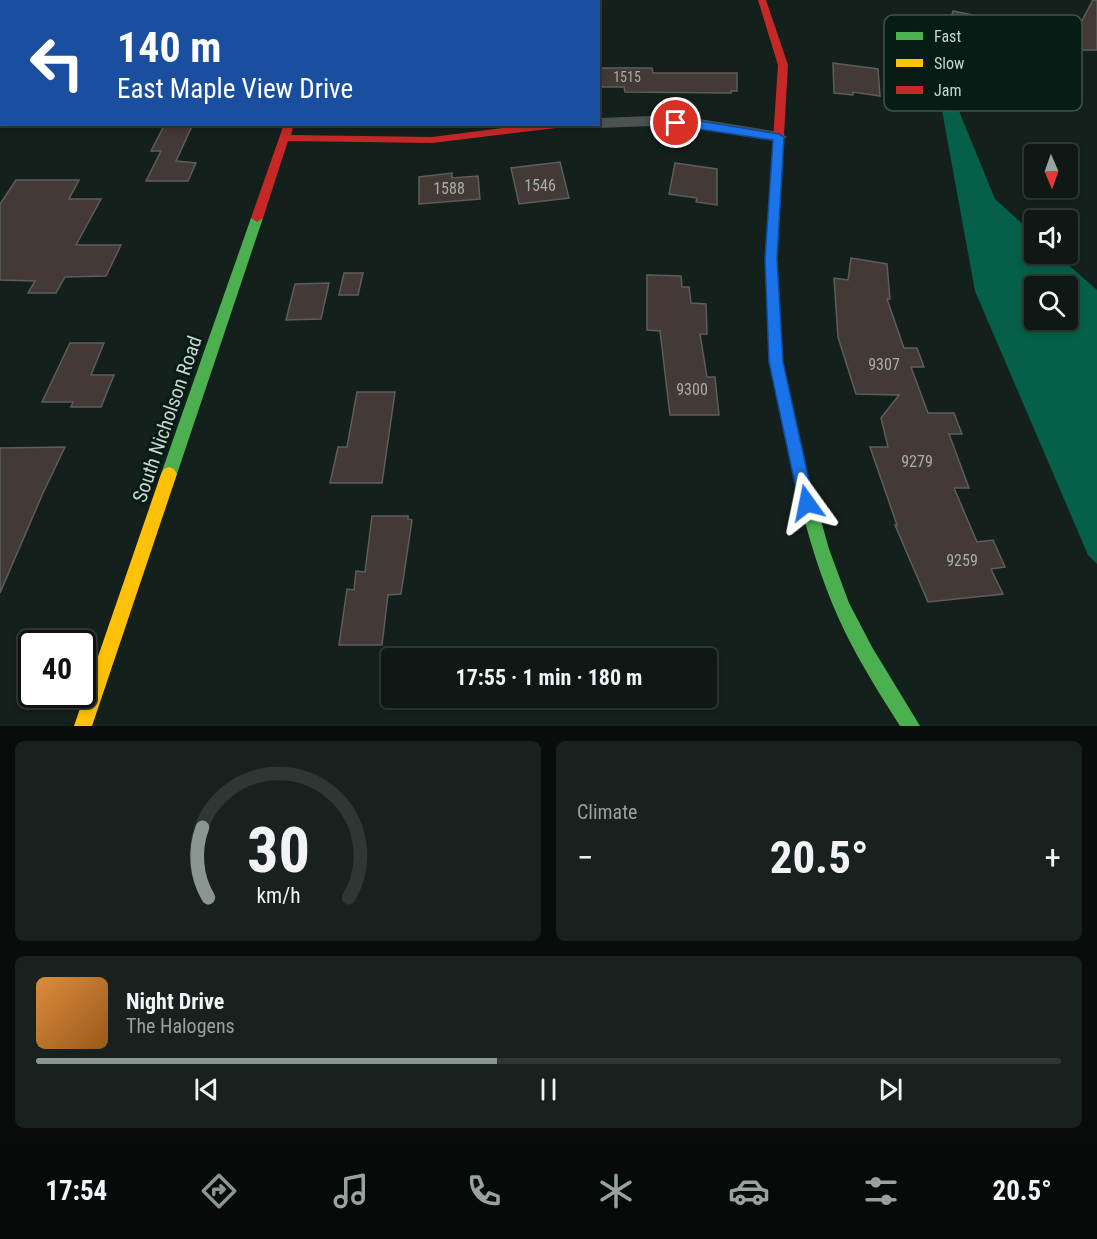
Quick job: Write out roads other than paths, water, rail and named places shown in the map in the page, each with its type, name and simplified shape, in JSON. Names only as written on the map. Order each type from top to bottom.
[{"type":"street","points":[[762,0],[783,65],[771,259],[776,362],[807,503],[828,569],[851,627],[884,685],[911,726]]},
{"type":"street","points":[[600,123],[652,121],[700,124],[779,137]]},
{"type":"street","points":[[287,131],[432,140],[548,126]]},
{"type":"street","name":"South Nicholson Road","points":[[83,726],[287,131]]}]
